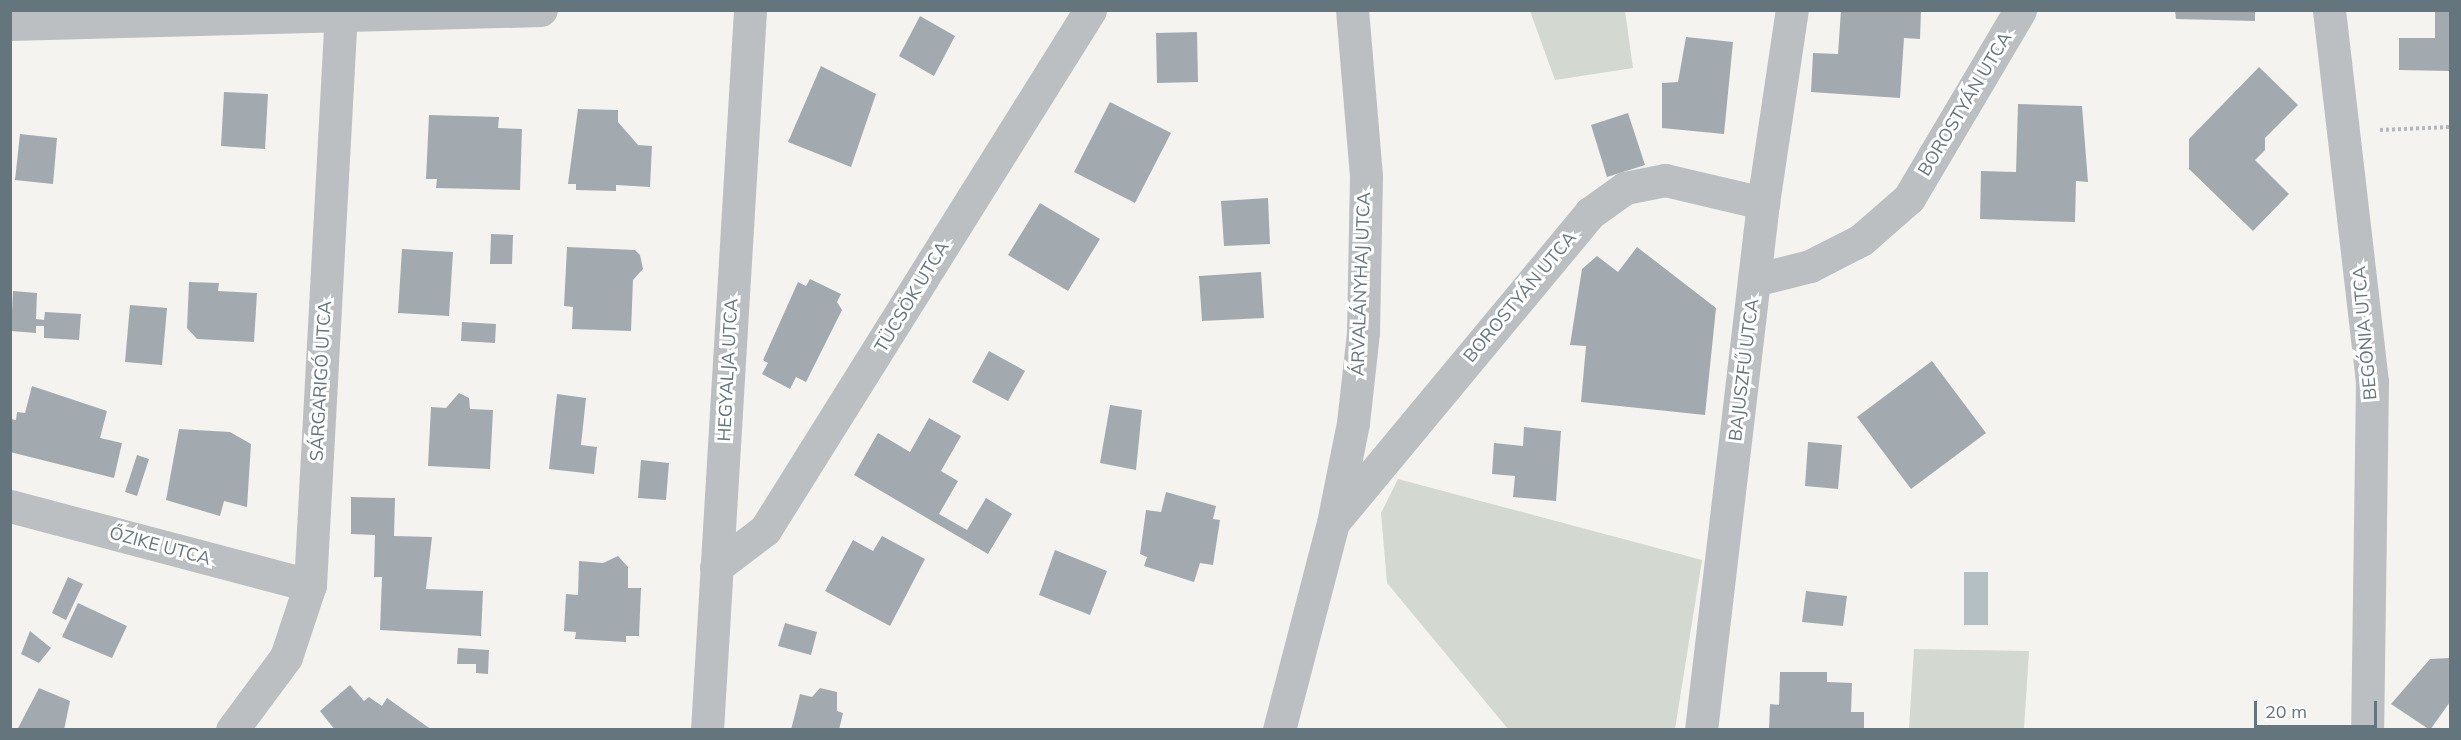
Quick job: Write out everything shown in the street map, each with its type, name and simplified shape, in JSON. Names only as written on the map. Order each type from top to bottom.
[{"type":"street","points":[[10,24],[541,10]]},
{"type":"street","name":"HEGYALJA UTCA","points":[[707,729],[750,10]]},
{"type":"street","name":"TÜCSÖK UTCA","points":[[716,567],[765,530],[1090,10]]},
{"type":"street","name":"ÁRVALÁNYHAJ UTCA","points":[[1279,729],[1333,523],[1353,423],[1363,332],[1366,176],[1352,10]]},
{"type":"street","name":"BAJUSZFŰ UTCA","points":[[1701,729],[1763,203],[1792,10]]},
{"type":"street","name":"BOROSTYÁN UTCA","points":[[1754,280],[1810,266],[1861,240],[1909,198],[2020,10]]},
{"type":"street","name":"BEGÓNIA UTCA","points":[[2329,10],[2372,381],[2367,729]]},
{"type":"street","name":"SÁRGARIGÓ UTCA","points":[[232,729],[286,657],[310,585],[341,15]]},
{"type":"street","name":"BOROSTYÁN UTCA","points":[[1333,523],[1590,213],[1625,188],[1665,180],[1763,203]]},
{"type":"street","name":"ŐZIKE UTCA","points":[[10,506],[310,585]]},
{"type":"path","points":[[2343,131],[2451,127]]},
{"type":"shaded area","points":[[1530,11],[1625,11],[1633,68],[1555,80]]},
{"type":"shaded area","points":[[1398,479],[1702,560],[1675,729],[1508,729],[1387,583],[1381,513]]},
{"type":"shaded area","points":[[1964,572],[1988,572],[1988,625],[1964,625]]},
{"type":"shaded area","points":[[1914,649],[2029,651],[2024,729],[1909,729]]},
{"type":"building","points":[[1841,10],[1921,10],[1920,39],[1904,38],[1900,98],[1811,92],[1813,53],[1838,54]]},
{"type":"building","points":[[2175,10],[2255,10],[2255,21],[2176,19]]},
{"type":"building","points":[[2435,10],[2450,10],[2450,71],[2399,70],[2399,38],[2435,38]]},
{"type":"building","points":[[920,16],[955,36],[934,76],[899,56]]},
{"type":"building","points":[[1197,32],[1198,82],[1157,83],[1156,33]]},
{"type":"building","points":[[1686,37],[1733,42],[1724,134],[1662,128],[1662,83],[1678,82]]},
{"type":"building","points":[[821,66],[876,94],[851,167],[788,142]]},
{"type":"building","points":[[2259,67],[2298,105],[2265,138],[2265,150],[2255,160],[2289,194],[2253,231],[2189,169],[2189,139]]},
{"type":"building","points":[[224,92],[268,94],[265,149],[221,146]]},
{"type":"building","points":[[1110,102],[1171,133],[1135,203],[1074,172]]},
{"type":"building","points":[[2018,104],[2082,106],[2088,182],[2076,181],[2075,222],[1980,219],[1981,171],[2016,172]]},
{"type":"building","points":[[578,109],[618,110],[618,122],[638,145],[652,146],[650,187],[616,185],[616,191],[576,190],[576,184],[568,184]]},
{"type":"building","points":[[1628,113],[1645,165],[1607,177],[1591,125]]},
{"type":"building","points":[[429,115],[499,117],[498,128],[522,129],[520,190],[436,188],[437,179],[426,179]]},
{"type":"building","points":[[20,134],[57,138],[53,184],[15,180]]},
{"type":"building","points":[[1268,198],[1270,244],[1224,246],[1221,201]]},
{"type":"building","points":[[1040,203],[1100,239],[1068,291],[1008,255]]},
{"type":"building","points":[[491,234],[513,235],[512,264],[490,264]]},
{"type":"building","points":[[567,247],[635,250],[640,255],[643,269],[633,280],[631,331],[572,329],[573,307],[564,306]]},
{"type":"building","points":[[1637,247],[1716,308],[1705,415],[1581,402],[1586,346],[1570,345],[1582,269],[1597,256],[1618,272]]},
{"type":"building","points":[[402,249],[453,252],[449,316],[398,313]]},
{"type":"building","points":[[1261,272],[1264,318],[1202,321],[1199,276]]},
{"type":"building","points":[[810,279],[841,294],[837,302],[842,310],[806,382],[796,377],[790,389],[762,374],[768,363],[763,360],[798,282],[806,286]]},
{"type":"building","points":[[189,282],[219,283],[218,291],[257,293],[254,342],[197,339],[187,328]]},
{"type":"building","points":[[13,291],[37,293],[36,319],[44,320],[45,312],[81,314],[79,340],[44,338],[44,326],[36,326],[36,333],[11,331]]},
{"type":"building","points":[[130,305],[167,308],[162,365],[125,362]]},
{"type":"building","points":[[462,322],[496,324],[495,343],[461,341]]},
{"type":"building","points":[[989,351],[1025,371],[1008,401],[972,382]]},
{"type":"building","points":[[1932,361],[1986,433],[1911,489],[1857,417]]},
{"type":"building","points":[[32,386],[107,411],[100,438],[122,443],[114,478],[10,452],[10,419],[16,420],[17,412],[25,413]]},
{"type":"building","points":[[459,393],[469,398],[470,409],[493,410],[490,469],[428,466],[431,407],[446,408]]},
{"type":"building","points":[[557,394],[586,398],[581,445],[597,447],[594,474],[549,469]]},
{"type":"building","points":[[1110,405],[1142,410],[1136,470],[1100,463]]},
{"type":"building","points":[[929,418],[961,436],[941,471],[958,481],[939,514],[967,530],[986,498],[1012,514],[988,554],[854,475],[878,433],[910,452]]},
{"type":"building","points":[[1524,427],[1561,431],[1556,501],[1513,497],[1515,476],[1492,474],[1494,443],[1523,446]]},
{"type":"building","points":[[179,429],[230,432],[251,444],[247,507],[224,501],[220,516],[166,500]]},
{"type":"building","points":[[1808,442],[1842,445],[1838,489],[1805,486]]},
{"type":"building","points":[[137,455],[149,459],[137,496],[125,492]]},
{"type":"building","points":[[641,460],[669,463],[666,500],[638,498]]},
{"type":"building","points":[[1166,492],[1216,506],[1213,519],[1220,520],[1213,565],[1200,563],[1194,582],[1144,566],[1147,557],[1140,554],[1146,510],[1161,512]]},
{"type":"building","points":[[351,497],[395,498],[394,536],[432,537],[426,589],[483,591],[481,636],[380,630],[382,577],[374,577],[375,535],[351,534]]},
{"type":"building","points":[[882,536],[925,559],[890,626],[825,591],[853,540],[873,551]]},
{"type":"building","points":[[1055,550],[1107,571],[1090,615],[1039,595]]},
{"type":"building","points":[[618,556],[628,567],[628,588],[641,588],[639,636],[626,636],[626,642],[575,639],[576,632],[564,631],[566,594],[578,595],[579,561],[603,563]]},
{"type":"building","points":[[68,577],[83,584],[66,620],[52,613]]},
{"type":"building","points":[[1806,591],[1847,596],[1843,626],[1802,622]]},
{"type":"building","points":[[78,603],[127,626],[112,658],[62,637]]},
{"type":"building","points":[[785,623],[817,632],[811,655],[778,646]]},
{"type":"building","points":[[30,631],[51,648],[39,663],[21,654]]},
{"type":"building","points":[[458,648],[489,650],[488,674],[476,673],[476,664],[457,664]]},
{"type":"building","points":[[2450,658],[2450,702],[2430,730],[2391,704],[2430,659]]},
{"type":"building","points":[[1780,672],[1827,672],[1827,682],[1852,683],[1851,712],[1864,712],[1864,730],[1769,730],[1770,704],[1779,705]]},
{"type":"building","points":[[350,685],[364,701],[369,697],[382,706],[387,698],[432,730],[335,730],[320,711]]},
{"type":"building","points":[[39,688],[70,701],[64,730],[17,730]]},
{"type":"building","points":[[820,688],[837,692],[837,711],[843,713],[839,730],[791,730],[800,694],[812,697]]}]
